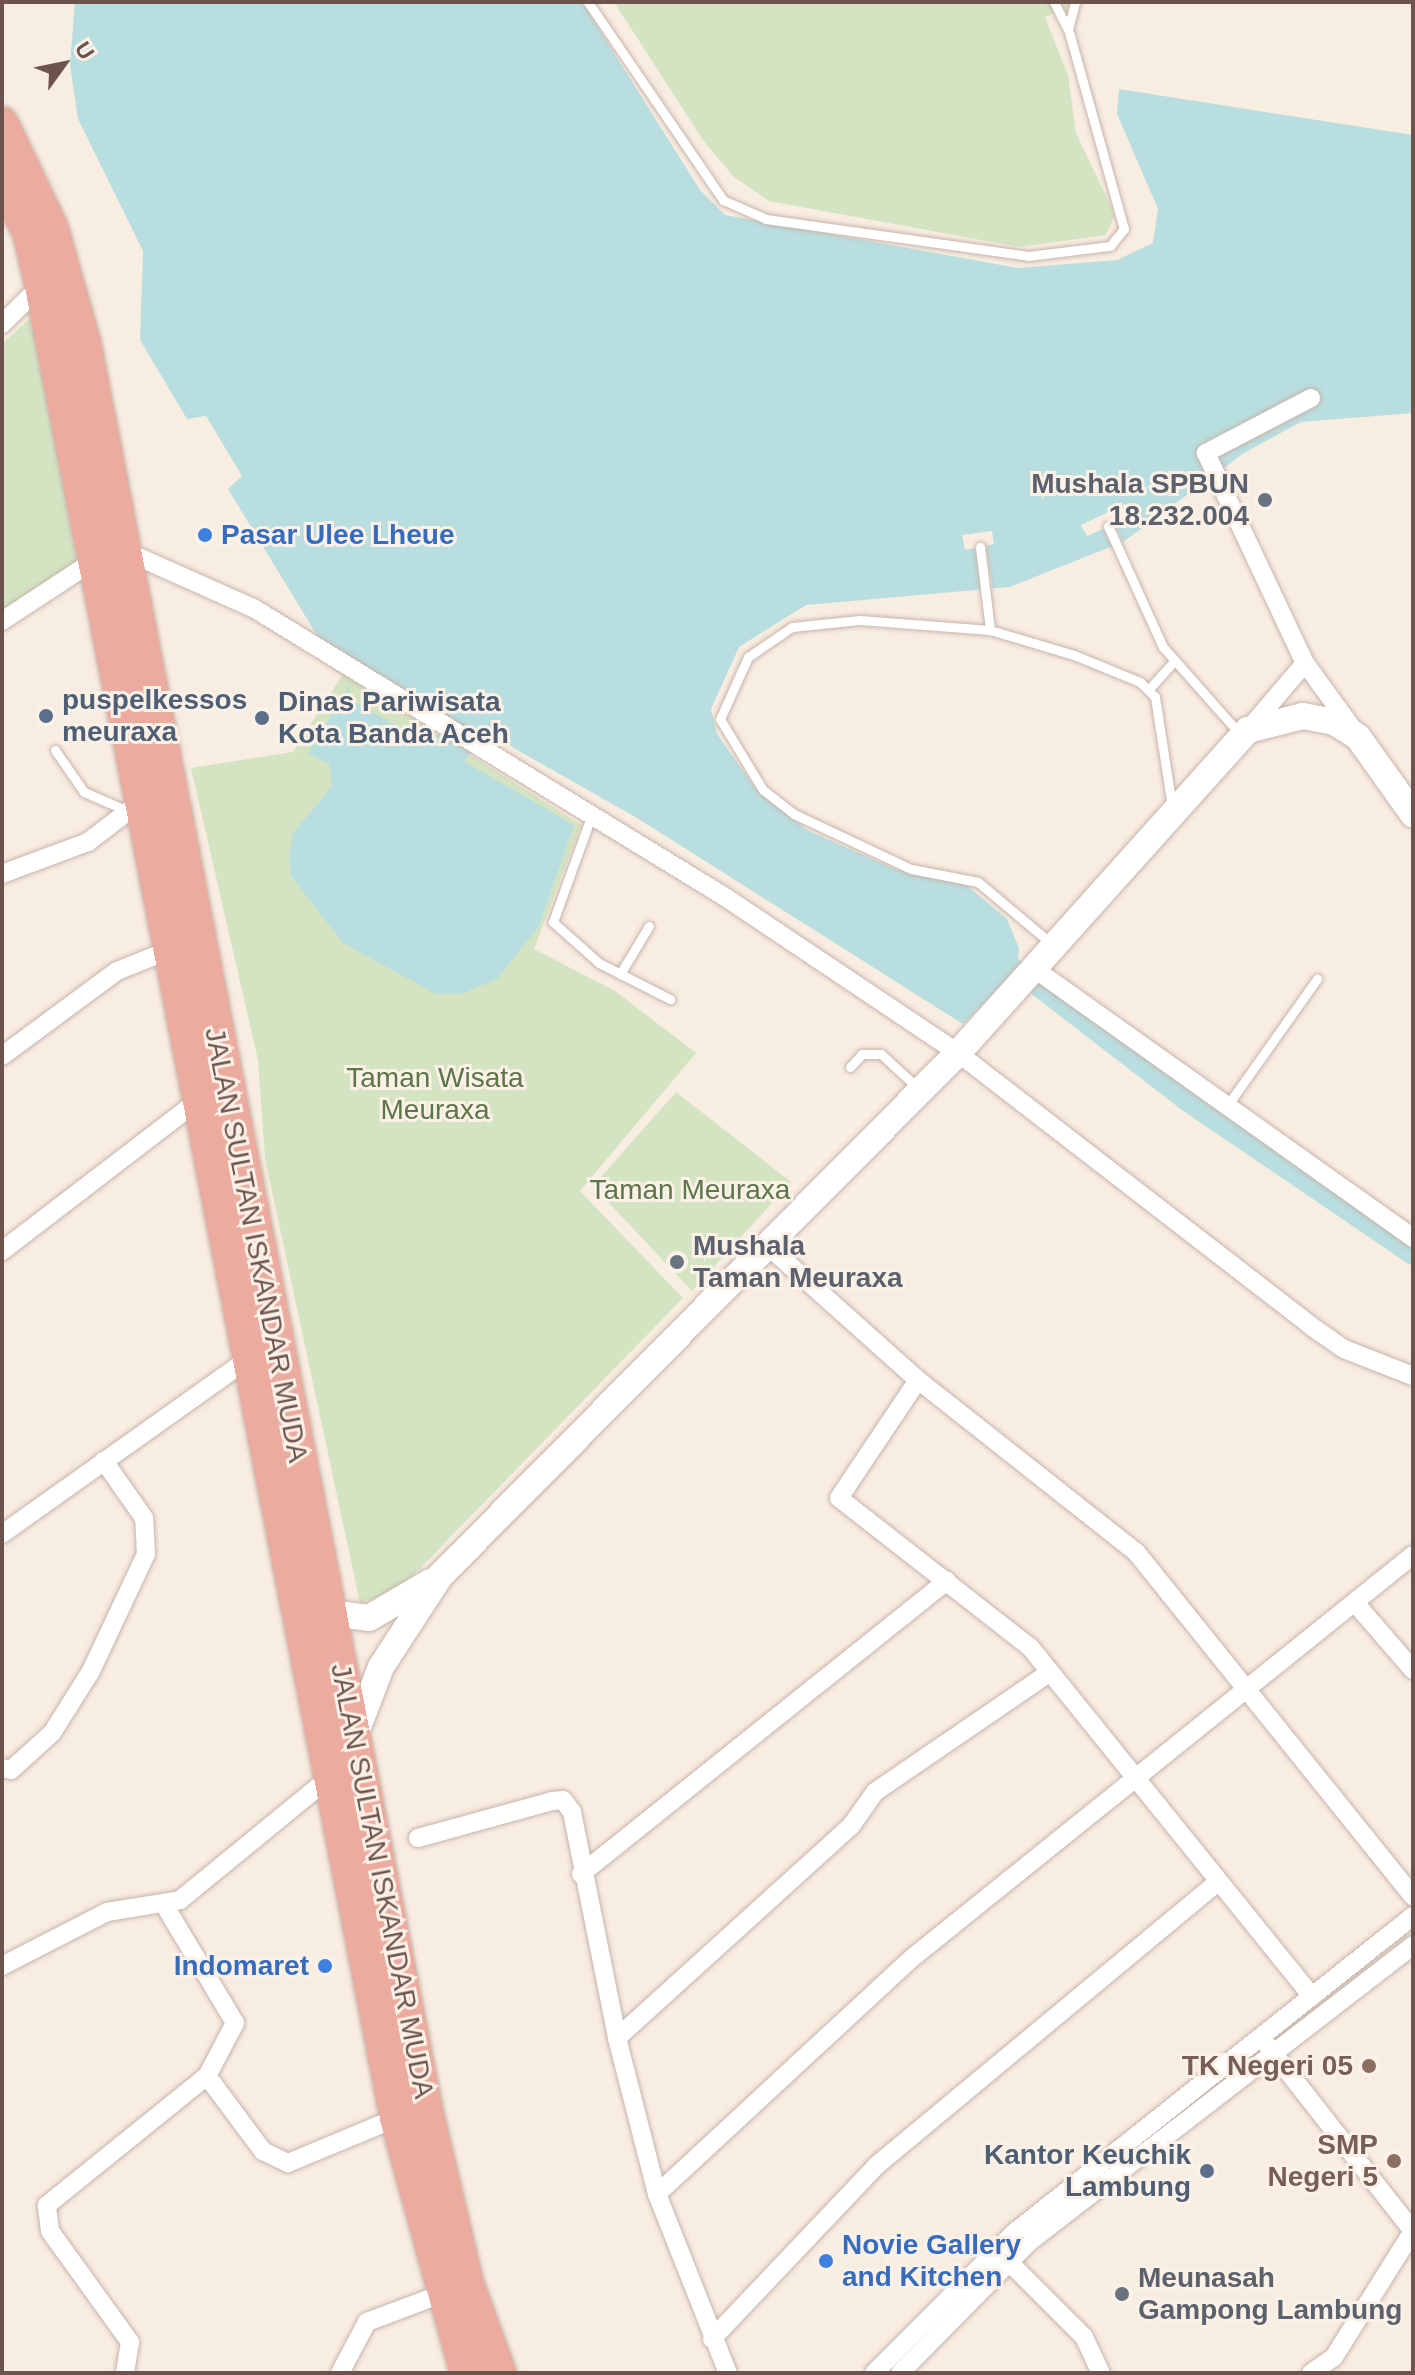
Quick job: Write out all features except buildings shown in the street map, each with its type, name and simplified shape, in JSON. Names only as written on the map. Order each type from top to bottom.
[{"type":"highway","name":"JALAN SULTAN ISKANDAR MUDA","points":[[2,123],[32,176],[70,278],[111,555],[138,806],[172,949],[334,1774],[396,2118],[439,2295],[466,2373]]},
{"type":"highway","name":"JALAN SULTAN ISKANDAR MUDA","points":[[2,181],[29,233],[111,555],[329,1613],[427,2112],[468,2285],[500,2373]]},
{"type":"street","points":[[2,324],[41,286]]},
{"type":"street","points":[[1311,398],[1206,453],[1305,663],[1358,737],[1409,800]]},
{"type":"street","points":[[2,621],[111,555],[255,609],[431,723],[592,814],[961,1049],[1311,1326],[1344,1349],[1413,1376]]},
{"type":"street","points":[[354,1738],[381,1667],[440,1576],[961,1049],[1173,818],[1305,663]]},
{"type":"street","points":[[1245,733],[1303,716],[1358,737]]},
{"type":"street","points":[[2,874],[88,842],[138,806]]},
{"type":"street","points":[[2,1056],[126,965],[172,949]]},
{"type":"street","points":[[1032,974],[1413,1238]]},
{"type":"street","points":[[2,1251],[200,1099]]},
{"type":"street","points":[[768,1246],[918,1380],[1115,1532],[1413,1897]]},
{"type":"street","points":[[2,1534],[251,1357]]},
{"type":"street","points":[[918,1380],[839,1498],[1009,1625],[1312,1996]]},
{"type":"street","points":[[2,1768],[11,1770],[52,1733],[91,1671],[146,1554],[144,1518],[104,1461]]},
{"type":"street","points":[[657,2194],[912,1958],[1138,1781],[1413,1555]]},
{"type":"street","points":[[329,1613],[369,1618],[440,1576]]},
{"type":"street","points":[[581,1874],[947,1581]]},
{"type":"street","points":[[1356,1604],[1413,1670]]},
{"type":"street","points":[[617,2038],[851,1826],[875,1792],[1050,1672]]},
{"type":"street","points":[[2,1966],[107,1912],[165,1906],[334,1774]]},
{"type":"street","points":[[418,1838],[563,1800],[572,1812],[581,1874],[617,2038],[657,2194],[728,2373]]},
{"type":"street","points":[[712,2339],[877,2165],[1217,1883]]},
{"type":"street","points":[[125,2373],[130,2342],[50,2231],[47,2205],[207,2076],[235,2023],[165,1906]]},
{"type":"street","points":[[900,2373],[922,2336],[1015,2232],[1413,1916]]},
{"type":"street","points":[[874,2373],[1009,2262],[1413,1945]]},
{"type":"street","points":[[1260,2037],[1413,2231],[1334,2357],[1311,2373]]},
{"type":"street","points":[[207,2076],[277,2163],[396,2118]]},
{"type":"street","points":[[1009,2262],[1084,2337],[1101,2373]]},
{"type":"street","points":[[340,2373],[367,2322],[439,2295]]},
{"type":"lane","points":[[588,2],[723,200],[775,221],[1028,256],[1110,246],[1124,229],[1068,29],[1054,2]]},
{"type":"lane","points":[[1068,29],[1075,2]]},
{"type":"lane","points":[[1108,526],[1149,625],[1173,662],[1245,733]]},
{"type":"lane","points":[[980,547],[990,630]]},
{"type":"lane","points":[[1056,948],[968,877],[911,869],[794,814],[763,790],[720,719],[748,657],[792,627],[860,620],[990,630],[1149,689],[1161,715],[1173,818]]},
{"type":"lane","points":[[1149,689],[1173,662]]},
{"type":"lane","points":[[55,750],[84,792],[138,806]]},
{"type":"lane","points":[[592,814],[553,922],[620,974],[670,999]]},
{"type":"lane","points":[[620,974],[649,926]]},
{"type":"lane","points":[[1225,1109],[1317,979]]},
{"type":"lane","points":[[850,1067],[862,1054],[881,1054],[920,1090]]},
{"type":"green space","points":[[614,2],[1084,2],[1045,17],[1068,75],[1076,133],[1115,215],[1106,235],[1020,247],[769,201],[733,176],[703,140]]},
{"type":"green space","points":[[35,314],[78,568],[2,618],[2,344]]},
{"type":"green space","name":"Taman Wisata Meuraxa","points":[[343,674],[581,825],[534,949],[615,991],[696,1053],[580,1191],[683,1298],[400,1589],[360,1603],[265,1159],[258,1060],[191,768],[293,752]]},
{"type":"green space","name":"Taman Meuraxa","points":[[676,1092],[791,1182],[692,1291],[593,1186]]},
{"type":"water","points":[[75,2],[582,2],[700,190],[725,215],[1018,268],[1117,260],[1153,243],[1158,209],[1117,114],[1119,89],[1413,135],[1413,413],[1301,422],[1244,453],[1123,542],[1010,587],[806,605],[739,647],[711,709],[717,734],[756,789],[807,830],[897,870],[963,882],[1007,919],[1019,948],[1017,970],[963,1024],[637,818],[482,730],[465,762],[574,825],[539,926],[497,979],[461,994],[436,994],[343,943],[291,876],[289,857],[293,833],[332,786],[329,764],[308,753],[348,688],[352,700],[420,740],[438,736],[443,713],[318,637],[228,489],[242,476],[206,416],[187,419],[140,340],[143,251],[78,119],[70,65]]},
{"type":"pier","points":[[1125,504],[1130,515],[1114,523],[1123,542],[1113,548],[1103,529],[1087,536],[1081,525]]},
{"type":"pier","points":[[992,531],[994,544],[986,546],[993,591],[982,592],[975,548],[965,550],[962,535]]},
{"type":"waterway","points":[[1017,970],[1185,1100],[1413,1255]]},
{"type":"place","name":"Mushala SPBUN 18.232.004","points":[[1265,500]]},
{"type":"place","name":"Pasar Ulee Lheue","points":[[205,535]]},
{"type":"place","name":"puspelkessos meuraxa","points":[[46,716]]},
{"type":"place","name":"Dinas Pariwisata Kota Banda Aceh","points":[[262,718]]},
{"type":"place","name":"Mushala Taman Meuraxa","points":[[677,1262]]},
{"type":"place","name":"Indomaret","points":[[325,1966]]},
{"type":"place","name":"TK Negeri 05","points":[[1369,2066]]},
{"type":"place","name":"SMP Negeri 5","points":[[1394,2161]]},
{"type":"place","name":"Kantor Keuchik Lambung","points":[[1207,2171]]},
{"type":"place","name":"Novie Gallery and Kitchen","points":[[826,2261]]},
{"type":"place","name":"Meunasah Gampong Lambung","points":[[1122,2294]]}]
